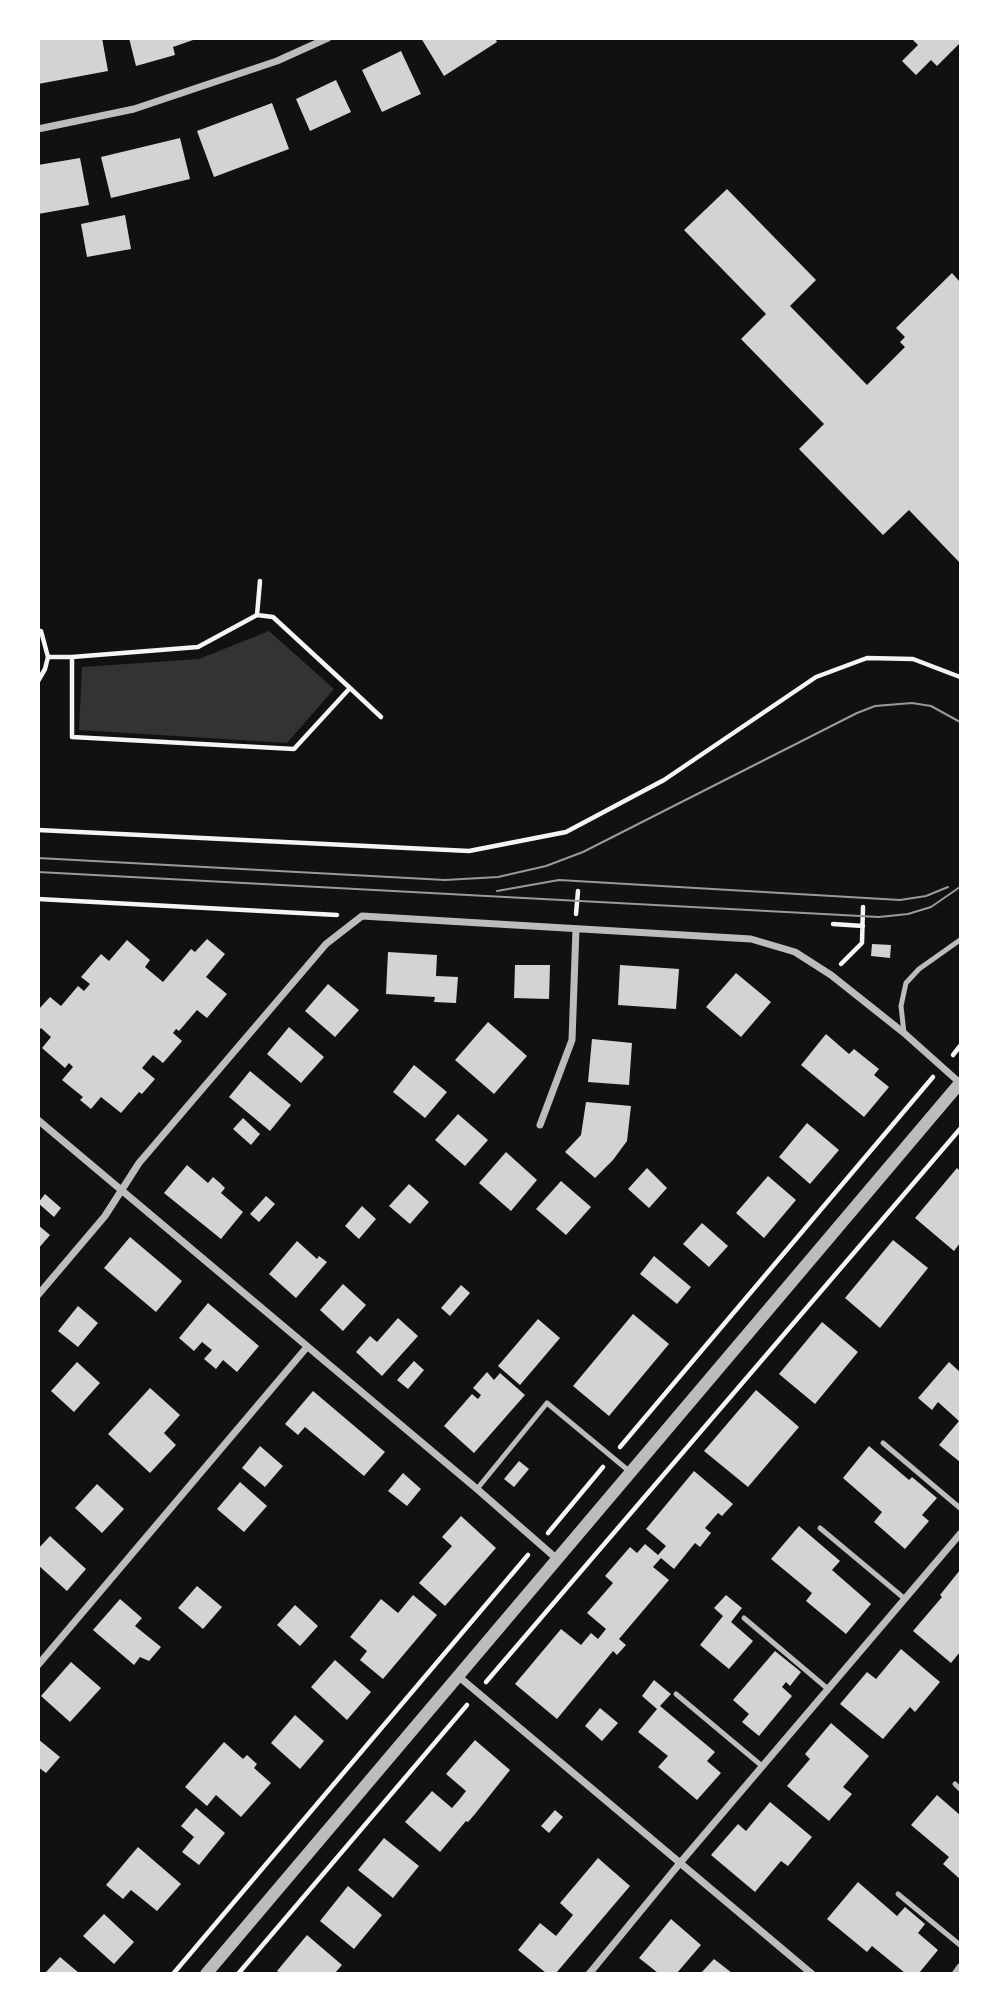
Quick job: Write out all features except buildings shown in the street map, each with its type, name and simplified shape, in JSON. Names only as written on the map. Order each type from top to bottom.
[{"type":"street","points":[[38,129],[134,109],[277,61],[328,38]]},
{"type":"street","points":[[38,1295],[105,1216],[139,1163],[326,944],[362,916],[751,939],[795,952],[831,975],[904,1033],[960,1083],[206,1973]]},
{"type":"street","points":[[540,1125],[572,1040],[576,929]]},
{"type":"street","points":[[38,1120],[557,1559]]},
{"type":"street","points":[[38,1665],[307,1347]]},
{"type":"street","points":[[589,1973],[961,1534]]},
{"type":"street","points":[[458,1676],[812,1973]]},
{"type":"street","points":[[955,1973],[961,1967]]},
{"type":"lane","points":[[904,1033],[901,1006],[906,983],[919,969],[961,940]]},
{"type":"lane","points":[[477,1489],[547,1403],[629,1471]]},
{"type":"lane","points":[[883,1443],[961,1508]]},
{"type":"lane","points":[[820,1528],[905,1599]]},
{"type":"lane","points":[[744,1618],[828,1689]]},
{"type":"lane","points":[[676,1694],[762,1766]]},
{"type":"lane","points":[[955,1784],[961,1789]]},
{"type":"lane","points":[[898,1894],[961,1945]]},
{"type":"path","points":[[257,615],[261,581]]},
{"type":"path","points":[[48,657],[198,647],[257,615],[273,617],[381,717]]},
{"type":"path","points":[[38,631],[41,631],[48,657],[38,681]]},
{"type":"path","points":[[72,657],[72,737],[294,749],[350,688]]},
{"type":"path","points":[[38,830],[469,851],[566,832],[664,780],[816,677],[867,658],[913,659],[961,677]]},
{"type":"path","points":[[38,899],[362,916]]},
{"type":"path","points":[[831,975],[862,943],[863,907]]},
{"type":"path","points":[[833,924],[863,926]]},
{"type":"path","points":[[173,1973],[942,1066]]},
{"type":"path","points":[[238,1973],[961,1129]]},
{"type":"shaded area","points":[[269,631],[334,689],[287,743],[79,730],[82,667],[199,659]]},
{"type":"tram line","points":[[38,858],[445,880],[498,877],[546,866],[583,852],[875,706],[912,703],[931,706],[960,722]]},
{"type":"tram line","points":[[38,872],[879,917],[908,914],[931,907],[960,887]]},
{"type":"tram line","points":[[497,891],[559,880],[900,900],[926,896],[948,887]]}]
